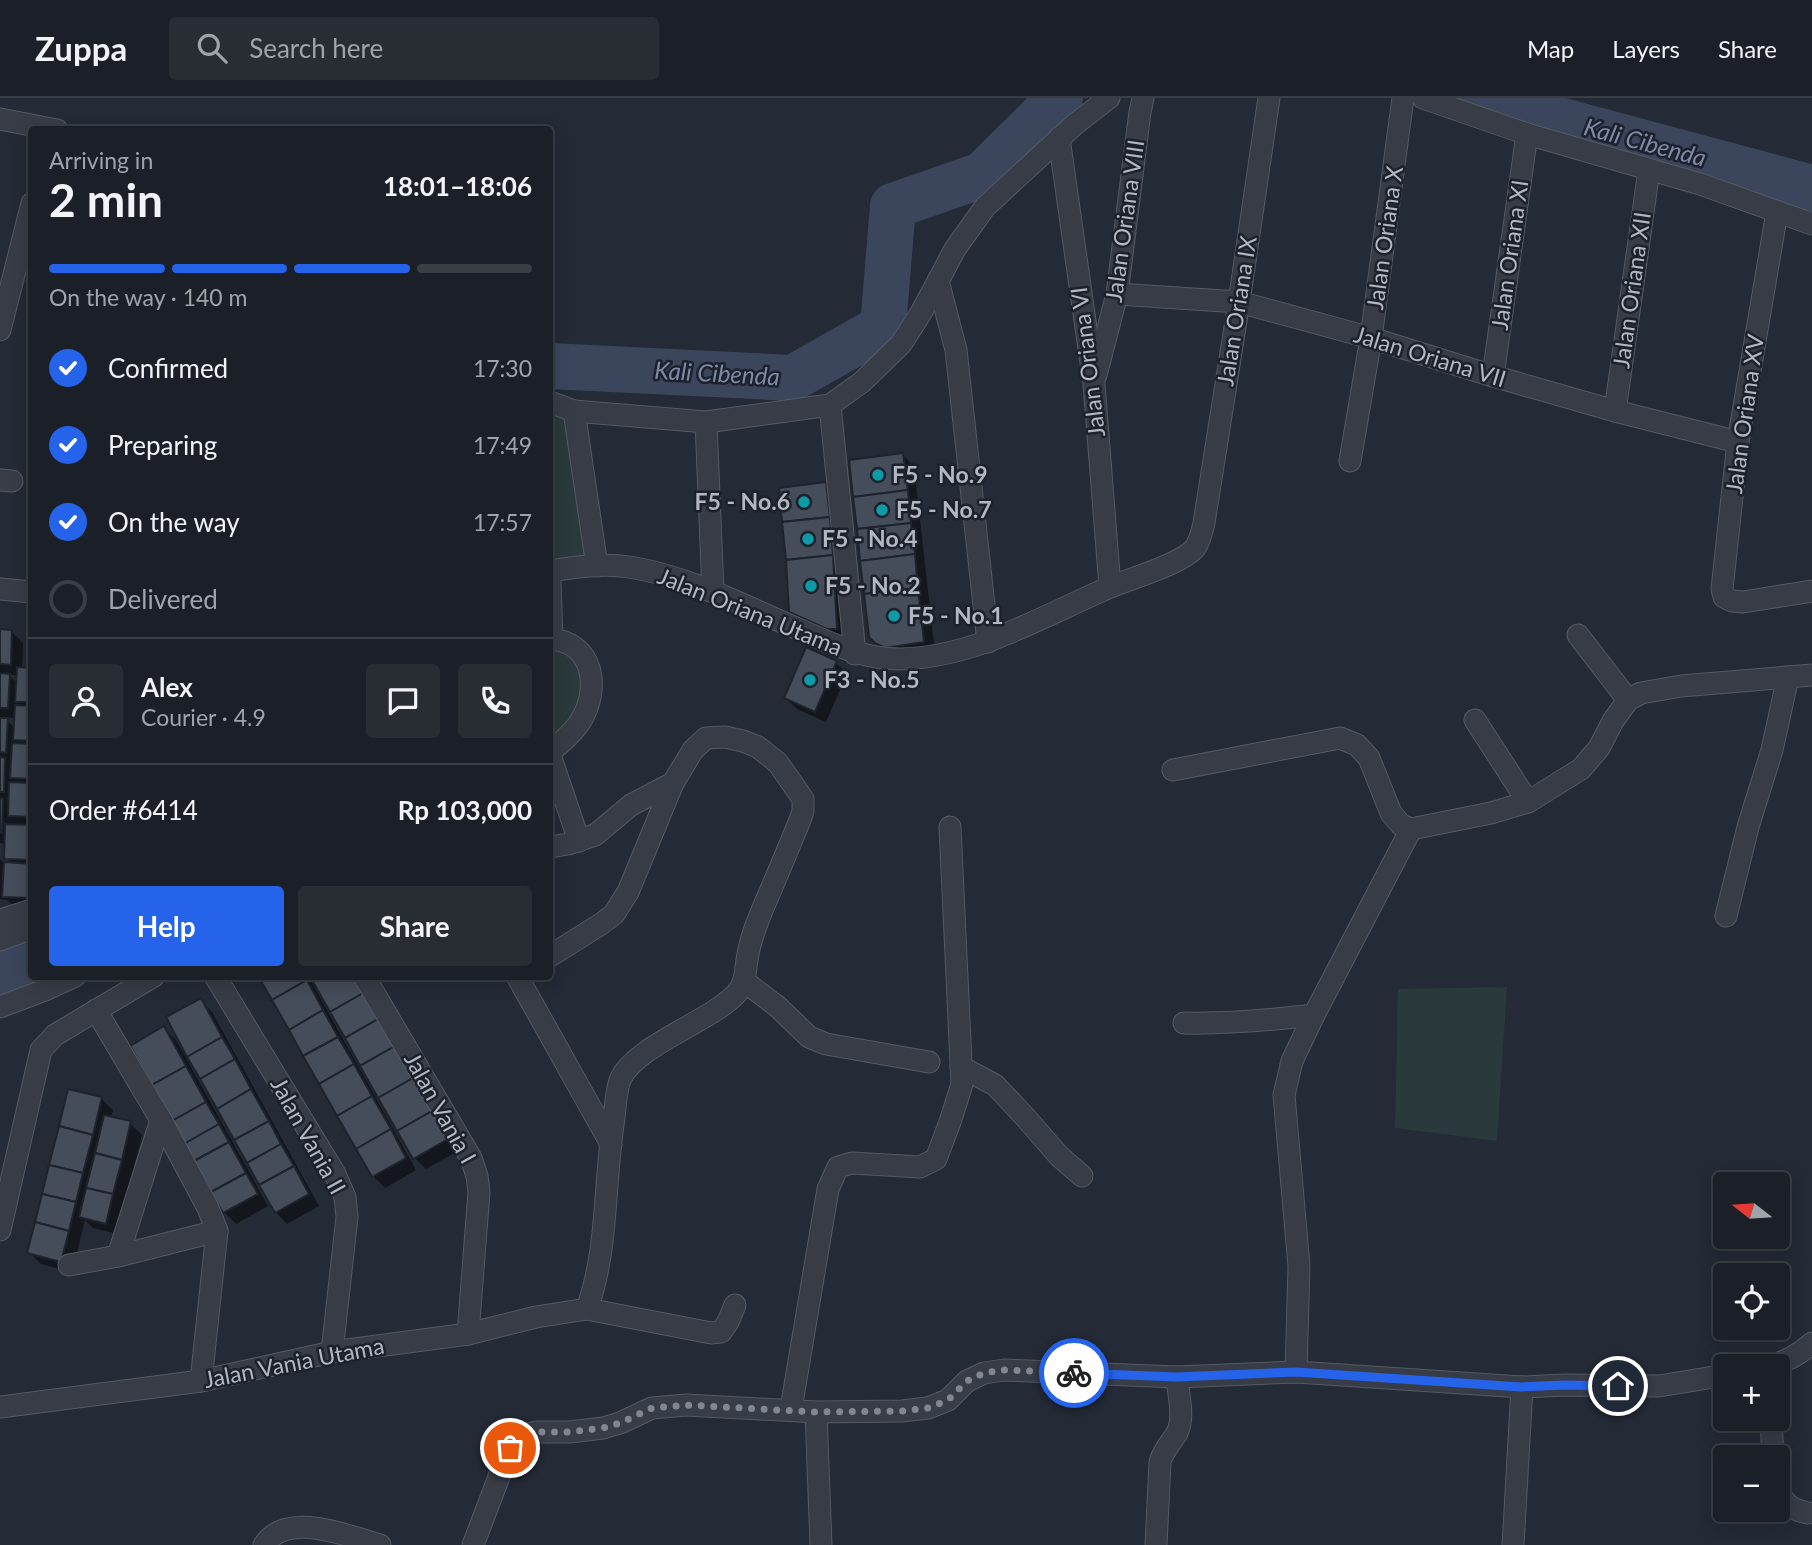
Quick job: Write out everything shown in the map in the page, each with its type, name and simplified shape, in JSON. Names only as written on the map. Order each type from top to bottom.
[{"type":"street","points":[[553,403],[574,411],[706,422],[830,405],[862,382],[901,344],[955,249],[985,207],[1059,138],[1109,98]]},
{"type":"street","name":"Jalan Oriana VIII","points":[[1094,384],[1117,294],[1143,98]]},
{"type":"street","name":"Jalan Oriana IX","points":[[1204,523],[1269,98]]},
{"type":"street","name":"Jalan Oriana X","points":[[1350,461],[1371,338],[1403,98]]},
{"type":"street","points":[[1423,98],[1527,134],[1700,184],[1812,224]]},
{"type":"street","points":[[0,119],[36,126]]},
{"type":"street","name":"Jalan Oriana XI","points":[[1493,376],[1527,134]]},
{"type":"street","name":"Jalan Oriana VI","points":[[1059,138],[1094,384],[1110,587]]},
{"type":"street","name":"Jalan Oriana XII","points":[[1615,411],[1649,170]]},
{"type":"street","name":"Jalan Oriana XV","points":[[1777,212],[1738,442],[1722,589],[1724,597],[1743,602],[1812,591]]},
{"type":"street","points":[[0,330],[28,219]]},
{"type":"street","points":[[938,281],[956,350],[988,642]]},
{"type":"street","name":"Jalan Oriana VII","points":[[1117,294],[1239,302],[1371,338],[1615,411],[1738,442]]},
{"type":"street","points":[[830,405],[855,654]]},
{"type":"street","points":[[574,411],[597,566]]},
{"type":"street","points":[[706,422],[713,592]]},
{"type":"street","name":"Jalan Oriana Utama","points":[[553,571],[597,566],[628,567],[671,577],[713,592],[855,654],[897,659],[944,655],[988,642],[1179,559],[1194,549],[1204,523]]},
{"type":"street","points":[[0,589],[28,592]]},
{"type":"street","points":[[1578,635],[1634,697]]},
{"type":"street","points":[[553,639],[574,647],[585,658],[593,685],[590,701],[581,721],[553,751]]},
{"type":"street","points":[[1173,771],[1340,738],[1357,745],[1369,758],[1391,813],[1401,825],[1412,829],[1491,813],[1528,802],[1581,769],[1599,748],[1613,721],[1634,697],[1681,686],[1812,675]]},
{"type":"street","points":[[1726,916],[1748,827],[1772,750],[1788,677]]},
{"type":"street","points":[[1475,720],[1528,802]]},
{"type":"street","points":[[553,954],[614,914],[628,892],[673,783],[693,750],[706,738],[725,737],[743,741],[758,747],[778,763],[803,799],[803,811],[752,934],[745,982],[726,1002],[643,1054],[630,1065],[620,1079],[587,1100]]},
{"type":"street","points":[[553,763],[579,841]]},
{"type":"street","points":[[553,846],[595,835],[631,805],[673,783]]},
{"type":"street","points":[[790,1409],[828,1189],[838,1167],[852,1163],[920,1167],[936,1159],[962,1084],[950,827]]},
{"type":"street","points":[[1296,1372],[1299,1266],[1284,1095],[1292,1061],[1314,1015],[1412,829]]},
{"type":"street","points":[[0,920],[28,911]]},
{"type":"street","points":[[0,940],[28,930]]},
{"type":"street","points":[[0,1007],[65,980]]},
{"type":"street","points":[[0,1230],[41,1050],[55,1035],[147,980]]},
{"type":"street","name":"Jalan Vania II","points":[[217,980],[335,1174],[345,1197],[347,1217],[332,1352]]},
{"type":"street","name":"Jalan Vania I","points":[[366,980],[471,1158],[477,1176],[468,1334]]},
{"type":"street","points":[[519,980],[611,1144]]},
{"type":"street","points":[[745,982],[778,1007],[809,1037],[826,1044],[929,1062]]},
{"type":"street","points":[[96,1010],[161,1120],[208,1208],[217,1231],[201,1381]]},
{"type":"street","points":[[1184,1023],[1271,1020],[1314,1015]]},
{"type":"street","points":[[961,1067],[995,1085],[1059,1156],[1082,1176]]},
{"type":"street","points":[[587,1309],[596,1285],[620,1079]]},
{"type":"street","points":[[118,1256],[161,1120]]},
{"type":"street","points":[[69,1265],[118,1256],[217,1231]]},
{"type":"street","name":"Jalan Vania Utama","points":[[0,1408],[201,1381],[332,1352],[468,1334],[536,1317],[587,1309],[712,1333],[721,1332],[734,1305]]},
{"type":"street","points":[[1790,1360],[1812,1343]]},
{"type":"street","points":[[473,1545],[510,1448],[519,1437],[536,1432],[603,1428],[652,1408],[686,1405],[816,1412],[902,1411],[928,1408],[948,1400],[967,1381],[984,1373],[1004,1370],[1177,1377],[1296,1372],[1521,1387],[1660,1386],[1713,1377]]},
{"type":"street","points":[[1156,1545],[1160,1462],[1165,1448],[1177,1432],[1181,1417],[1177,1377]]},
{"type":"street","points":[[1513,1545],[1521,1387]]},
{"type":"street","points":[[816,1412],[821,1545]]},
{"type":"street","points":[[1790,1507],[1808,1513]]},
{"type":"street","points":[[264,1545],[269,1537],[284,1529],[301,1527],[321,1529],[380,1545]]},
{"type":"shaded area","points":[[553,408],[570,414],[592,562],[553,561]]},
{"type":"shaded area","points":[[553,643],[585,658],[590,701],[553,744]]},
{"type":"shaded area","points":[[1507,987],[1497,1141],[1395,1128],[1398,989]]},
{"type":"building","name":"F5 - No.9","points":[[903,453],[908,490],[853,497],[849,460]]},
{"type":"building","name":"F5 - No.6","points":[[826,482],[830,517],[782,522],[779,488]]},
{"type":"building","name":"F5 - No.7","points":[[908,490],[911,523],[857,529],[853,497]]},
{"type":"building","name":"F5 - No.4","points":[[830,517],[833,555],[786,560],[782,522]]},
{"type":"building","points":[[911,523],[915,554],[860,561],[857,529]]},
{"type":"building","points":[[915,554],[918,588],[864,594],[860,561]]},
{"type":"building","name":"F5 - No.2","points":[[833,555],[837,629],[827,629],[789,612],[786,560]]},
{"type":"building","name":"F5 - No.1","points":[[918,588],[924,642],[885,648],[875,643],[869,637],[864,594]]},
{"type":"building","points":[[0,629],[12,630],[11,665],[0,664]]},
{"type":"building","name":"F3 - No.5","points":[[806,647],[837,661],[815,712],[784,698]]},
{"type":"building","points":[[17,667],[28,668],[28,702],[15,702]]},
{"type":"building","points":[[0,673],[10,674],[8,708],[0,708]]},
{"type":"building","points":[[15,705],[28,706],[28,741],[13,740]]},
{"type":"building","points":[[0,718],[8,718],[6,753],[0,752]]},
{"type":"building","points":[[12,743],[28,744],[28,779],[10,778]]},
{"type":"building","points":[[0,757],[5,758],[4,792],[0,792]]},
{"type":"building","points":[[9,782],[28,783],[28,817],[8,816]]},
{"type":"building","points":[[0,798],[3,799],[2,833],[0,833]]},
{"type":"building","points":[[5,824],[28,825],[28,860],[4,859]]},
{"type":"building","points":[[4,862],[28,864],[28,898],[2,897]]},
{"type":"building","points":[[260,980],[307,980],[272,1000]]},
{"type":"building","points":[[307,980],[323,1010],[289,1030],[272,1000]]},
{"type":"building","points":[[358,980],[365,992],[330,1012],[313,982]]},
{"type":"building","points":[[365,992],[380,1018],[345,1038],[330,1012]]},
{"type":"building","points":[[201,998],[222,1037],[187,1057],[166,1017]]},
{"type":"building","points":[[323,1010],[338,1037],[303,1056],[289,1030]]},
{"type":"building","points":[[380,1018],[395,1046],[360,1066],[345,1038]]},
{"type":"building","points":[[164,1026],[186,1066],[152,1085],[130,1046]]},
{"type":"building","points":[[222,1037],[235,1059],[200,1079],[187,1057]]},
{"type":"building","points":[[338,1037],[354,1064],[319,1084],[303,1056]]},
{"type":"building","points":[[395,1046],[413,1078],[378,1098],[360,1066]]},
{"type":"building","points":[[235,1059],[251,1089],[217,1109],[200,1079]]},
{"type":"building","points":[[354,1064],[372,1096],[337,1116],[319,1084]]},
{"type":"building","points":[[186,1066],[206,1102],[172,1121],[152,1085]]},
{"type":"building","points":[[413,1078],[432,1111],[397,1131],[378,1098]]},
{"type":"building","points":[[68,1089],[102,1097],[93,1135],[59,1126]]},
{"type":"building","points":[[251,1089],[269,1121],[234,1140],[217,1109]]},
{"type":"building","points":[[372,1096],[391,1129],[356,1149],[337,1116]]},
{"type":"building","points":[[206,1102],[219,1124],[184,1144],[172,1121]]},
{"type":"building","points":[[432,1111],[448,1139],[413,1159],[397,1131]]},
{"type":"building","points":[[104,1115],[131,1121],[122,1160],[95,1153]]},
{"type":"building","points":[[269,1121],[281,1144],[247,1163],[234,1140]]},
{"type":"building","points":[[219,1124],[229,1142],[194,1161],[184,1144]]},
{"type":"building","points":[[59,1126],[93,1135],[83,1173],[49,1165]]},
{"type":"building","points":[[391,1129],[406,1158],[372,1177],[356,1149]]},
{"type":"building","points":[[229,1142],[246,1173],[211,1192],[194,1161]]},
{"type":"building","points":[[281,1144],[294,1166],[259,1185],[247,1163]]},
{"type":"building","points":[[95,1153],[122,1160],[113,1194],[86,1188]]},
{"type":"building","points":[[49,1165],[83,1173],[76,1202],[42,1194]]},
{"type":"building","points":[[294,1166],[309,1194],[275,1213],[259,1185]]},
{"type":"building","points":[[246,1173],[258,1194],[223,1213],[211,1192]]},
{"type":"building","points":[[86,1188],[113,1194],[106,1224],[79,1217]]},
{"type":"building","points":[[42,1194],[76,1202],[69,1231],[35,1222]]},
{"type":"building","points":[[35,1222],[69,1231],[61,1262],[27,1253]]},
{"type":"waterway","name":"Kali Cibenda","points":[[553,366],[793,378],[883,327],[893,206],[982,175],[1060,98]]},
{"type":"waterway","name":"Kali Cibenda","points":[[1477,98],[1812,188]]},
{"type":"waterway","name":"Kali Cibenda","points":[[0,974],[28,964]]},
{"type":"way so far","points":[[510,1448],[519,1437],[536,1432],[603,1428],[652,1408],[686,1405],[816,1412],[902,1411],[928,1408],[948,1400],[967,1381],[984,1373],[1004,1370],[1074,1373]]},
{"type":"place","name":"F5 - No.9","points":[[878,475]]},
{"type":"place","name":"F5 - No.6","points":[[804,502]]},
{"type":"place","name":"F5 - No.7","points":[[882,510]]},
{"type":"place","name":"F5 - No.4","points":[[808,539]]},
{"type":"place","name":"F5 - No.2","points":[[811,586]]},
{"type":"place","name":"F5 - No.1","points":[[894,616]]},
{"type":"place","name":"F3 - No.5","points":[[810,680]]},
{"type":"route","points":[[1074,1373],[1177,1377],[1296,1372],[1521,1387],[1618,1386]]}]
